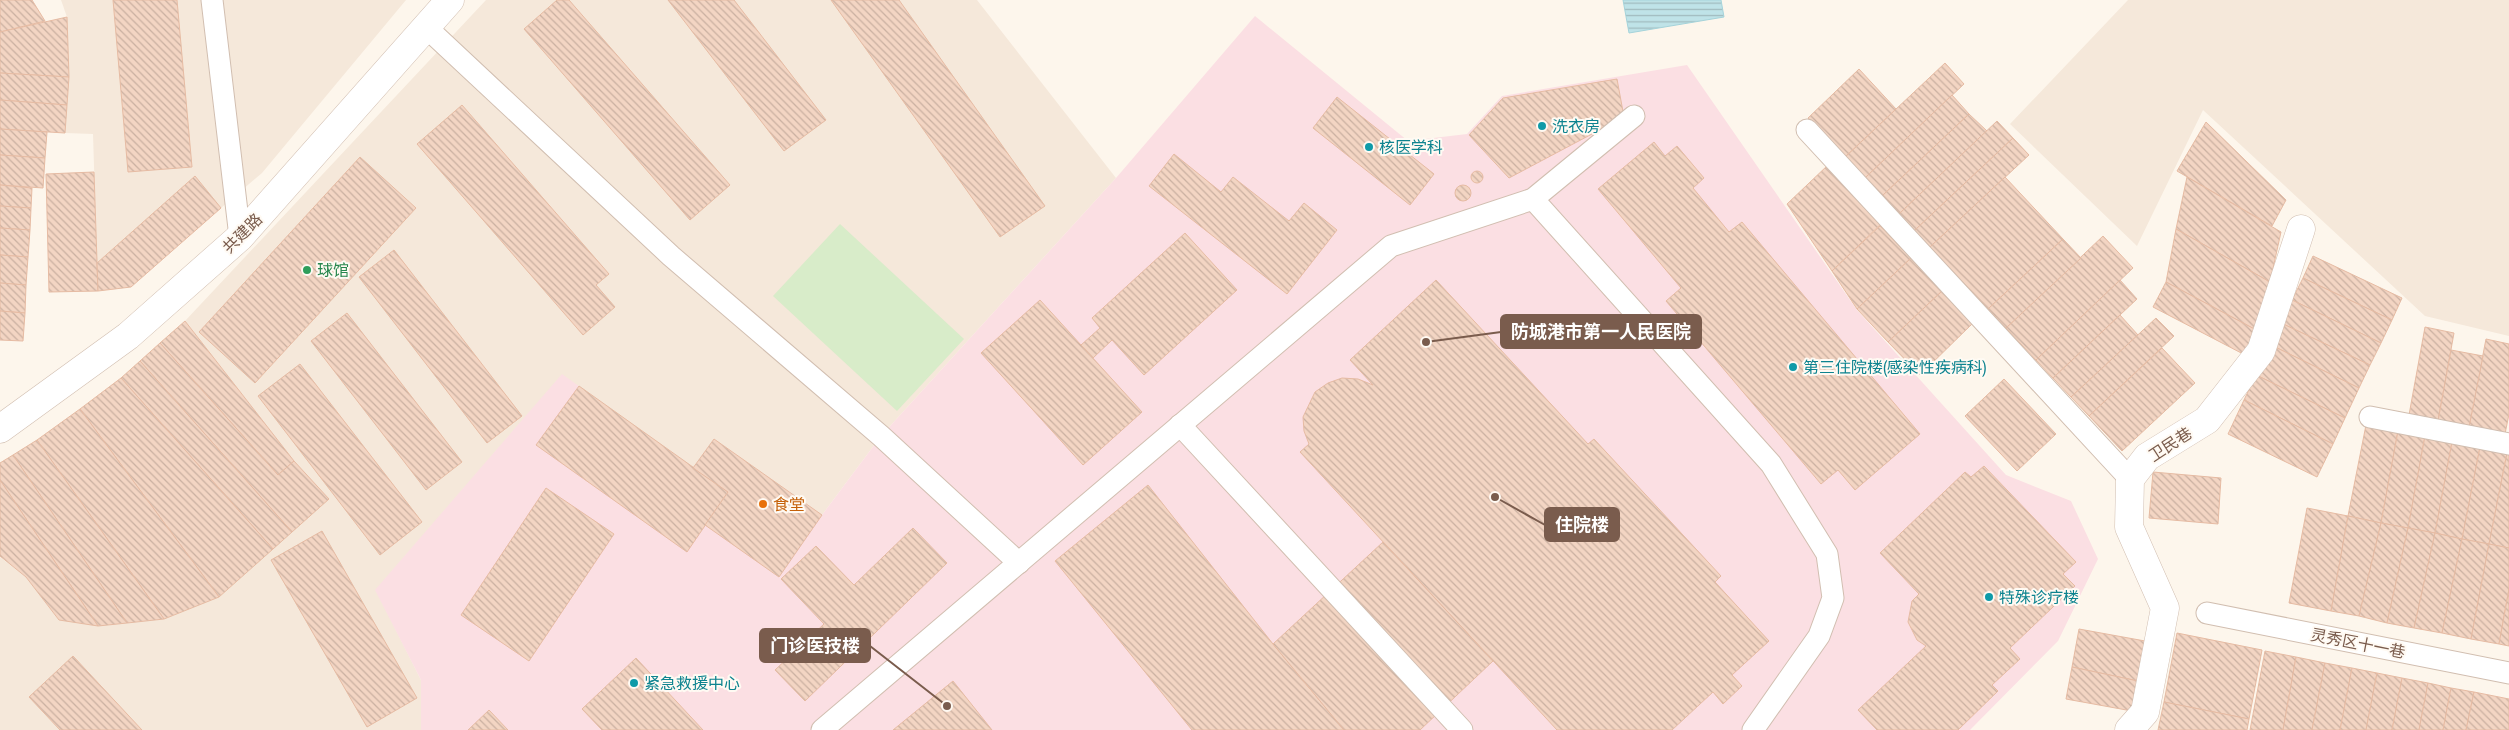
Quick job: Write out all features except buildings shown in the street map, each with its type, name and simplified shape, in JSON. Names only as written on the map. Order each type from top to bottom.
[{"type":"street","name":"共建路","points":[[0,429],[128,336],[240,237],[450,0]]},
{"type":"street","name":"卫民巷","points":[[2130,479],[2147,457],[2207,420],[2261,351],[2301,229]]},
{"type":"street","points":[[2129,730],[2145,712],[2164,608],[2129,527],[2130,479]]},
{"type":"lane","points":[[212,0],[240,237]]},
{"type":"lane","points":[[427,28],[671,256],[881,436],[1018,563]]},
{"type":"lane","points":[[822,730],[1391,246],[1533,199],[1634,116]]},
{"type":"lane","points":[[1807,130],[2130,479]]},
{"type":"lane","points":[[1533,199],[1771,464],[1827,554],[1833,598],[1820,636],[1753,730]]},
{"type":"lane","points":[[2370,417],[2509,444]]},
{"type":"lane","points":[[1180,425],[1462,730]]},
{"type":"lane","name":"灵秀区十一巷","points":[[2207,613],[2509,672]]},
{"type":"shaded area","points":[[61,0],[406,0],[262,173],[221,208],[195,177],[97,263],[93,134],[65,133],[69,77],[67,17]]},
{"type":"shaded area","points":[[486,0],[977,0],[1116,178],[881,436],[822,515],[714,439],[693,468],[562,375],[376,590],[421,680],[421,730],[0,730],[0,557],[26,577],[59,620],[127,623],[164,619],[219,597],[328,499],[294,461],[185,321]]},
{"type":"shaded area","points":[[2128,0],[2509,0],[2509,336],[2425,316],[2203,110],[2137,246],[2010,124]]},
{"type":"shaded area","points":[[1255,16],[1408,141],[1467,134],[1502,96],[1687,65],[1857,310],[2006,475],[2071,501],[2098,559],[2058,641],[1970,730],[421,730],[421,680],[375,590],[562,374],[693,468],[714,439],[822,515],[881,436],[1116,178]]},
{"type":"green space","points":[[840,224],[964,339],[897,411],[773,296]]},
{"type":"water","points":[[1623,0],[1721,0],[1724,17],[1629,33]]},
{"type":"place","name":"洗衣房","points":[[1542,126]]},
{"type":"place","name":"核医学科","points":[[1369,147]]},
{"type":"place","name":"球馆","points":[[307,270]]},
{"type":"place","name":"防城港市第一人民医院","points":[[1426,342]]},
{"type":"place","name":"第三住院楼(感染性疾病科)","points":[[1793,367]]},
{"type":"place","name":"住院楼","points":[[1495,497]]},
{"type":"place","name":"食堂","points":[[763,504]]},
{"type":"place","name":"特殊诊疗楼","points":[[1989,597]]},
{"type":"place","name":"紧急救援中心","points":[[634,683]]},
{"type":"place","name":"门诊医技楼","points":[[947,706]]}]
